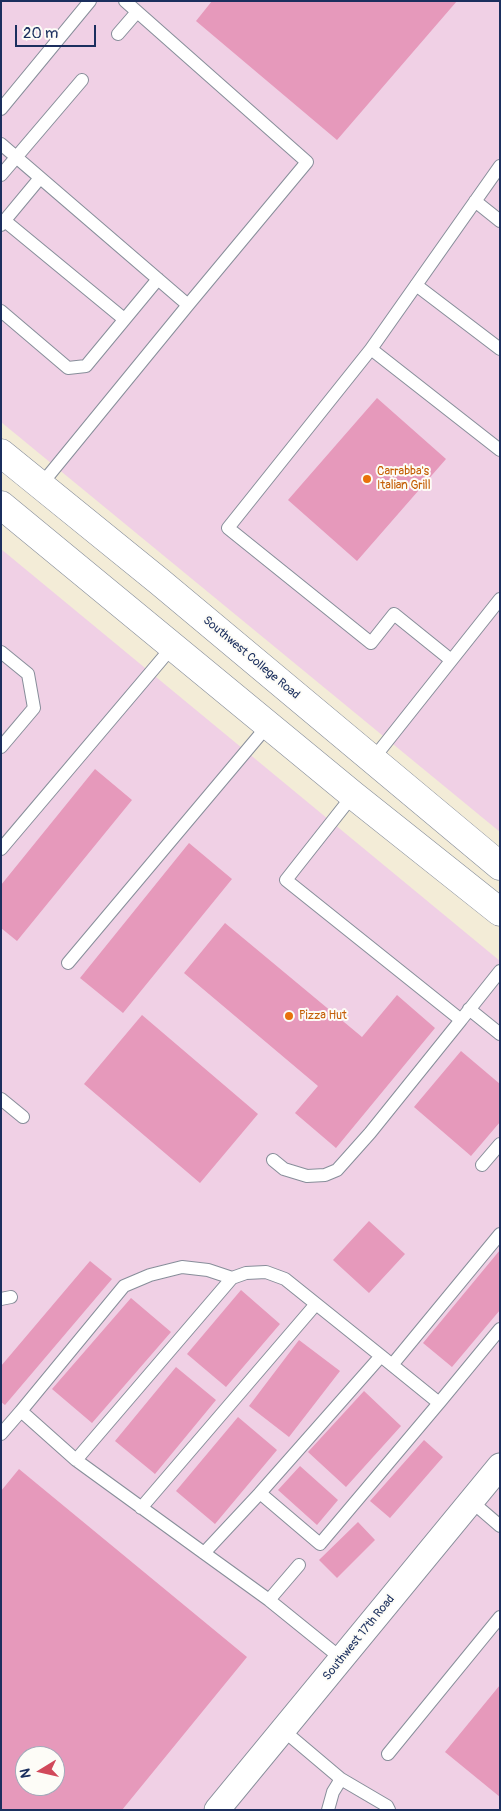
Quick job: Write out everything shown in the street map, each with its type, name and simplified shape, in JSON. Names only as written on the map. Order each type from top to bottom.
[{"type":"main road","name":"Southwest College Road","points":[[1,453],[160,582],[500,866]]},
{"type":"main road","points":[[1,505],[353,795],[500,912]]},
{"type":"street","name":"Southwest 17th Road","points":[[217,1810],[500,1466]]},
{"type":"lane","points":[[1,109],[90,1]]},
{"type":"lane","points":[[40,486],[308,162],[125,1]]},
{"type":"lane","points":[[118,34],[137,12]]},
{"type":"lane","points":[[1,175],[82,80]]},
{"type":"lane","points":[[1,144],[188,305]]},
{"type":"lane","points":[[451,660],[394,614],[371,642],[228,528],[371,349],[500,166]]},
{"type":"lane","points":[[40,178],[3,223],[124,319]]},
{"type":"lane","points":[[475,201],[500,220]]},
{"type":"lane","points":[[1,311],[68,368],[86,366],[158,279]]},
{"type":"lane","points":[[416,285],[500,349]]},
{"type":"lane","points":[[371,349],[500,450]]},
{"type":"lane","points":[[372,759],[500,599]]},
{"type":"lane","points":[[1,849],[173,646]]},
{"type":"lane","points":[[1,652],[28,674],[34,708],[1,747]]},
{"type":"lane","points":[[68,963],[269,724]]},
{"type":"lane","points":[[353,795],[286,880],[460,1020]]},
{"type":"lane","points":[[273,1160],[284,1169],[307,1176],[325,1175],[337,1170],[370,1133],[500,971]]},
{"type":"lane","points":[[469,1009],[500,1034]]},
{"type":"lane","points":[[1,1099],[22,1117]]},
{"type":"lane","points":[[482,1165],[500,1144]]},
{"type":"lane","points":[[392,1365],[500,1234]]},
{"type":"lane","points":[[1,1434],[124,1286],[150,1275],[182,1267],[208,1270],[232,1278]]},
{"type":"lane","points":[[76,1460],[232,1278],[246,1272],[266,1272],[285,1279],[439,1403]]},
{"type":"lane","points":[[141,1508],[316,1304]]},
{"type":"lane","points":[[260,1493],[320,1544],[500,1329]]},
{"type":"lane","points":[[204,1553],[260,1493],[381,1356]]},
{"type":"lane","points":[[21,1411],[76,1460],[269,1600],[342,1658]]},
{"type":"lane","points":[[471,1502],[500,1526]]},
{"type":"lane","points":[[269,1600],[298,1565]]},
{"type":"lane","points":[[388,1754],[500,1617]]},
{"type":"lane","points":[[283,1730],[341,1779],[387,1806],[389,1810]]},
{"type":"lane","points":[[328,1810],[333,1792],[341,1779]]},
{"type":"shaded area","points":[[1,1],[500,1],[500,832],[1,422]]},
{"type":"shaded area","points":[[1,549],[500,961],[500,1810],[1,1810]]},
{"type":"building","points":[[212,1],[457,1],[337,140],[196,21]]},
{"type":"building","name":"Carrabba's Italian Grill","points":[[377,398],[446,459],[357,561],[288,500]]},
{"type":"building","points":[[95,769],[132,800],[17,941],[1,928],[1,885]]},
{"type":"building","points":[[189,843],[232,879],[123,1013],[80,978]]},
{"type":"building","points":[[225,923],[362,1037],[397,995],[435,1028],[336,1148],[295,1113],[318,1086],[184,973]]},
{"type":"building","points":[[142,1015],[258,1114],[200,1183],[84,1084]]},
{"type":"building","points":[[461,1051],[500,1084],[500,1122],[471,1156],[414,1107]]},
{"type":"building","points":[[369,1221],[405,1254],[369,1293],[333,1260]]},
{"type":"building","points":[[500,1250],[500,1310],[452,1367],[423,1343]]},
{"type":"building","points":[[90,1261],[112,1279],[5,1405],[1,1402],[1,1366]]},
{"type":"building","points":[[241,1290],[280,1324],[226,1387],[187,1354]]},
{"type":"building","points":[[131,1298],[171,1332],[92,1423],[52,1389]]},
{"type":"building","points":[[299,1340],[340,1371],[289,1437],[249,1406]]},
{"type":"building","points":[[176,1367],[216,1400],[155,1474],[115,1441]]},
{"type":"building","points":[[364,1391],[401,1426],[346,1487],[308,1452]]},
{"type":"building","points":[[238,1417],[277,1450],[215,1524],[176,1491]]},
{"type":"building","points":[[424,1440],[443,1457],[390,1518],[370,1501]]},
{"type":"building","points":[[300,1466],[338,1500],[317,1525],[278,1490]]},
{"type":"building","points":[[19,1469],[247,1657],[122,1810],[1,1810],[1,1491]]},
{"type":"building","points":[[358,1522],[375,1540],[337,1578],[319,1560]]},
{"type":"building","points":[[500,1685],[500,1797],[445,1752]]},
{"type":"place","name":"Carrabba's Italian Grill","points":[[367,479]]},
{"type":"place","name":"Pizza Hut","points":[[289,1016]]}]
